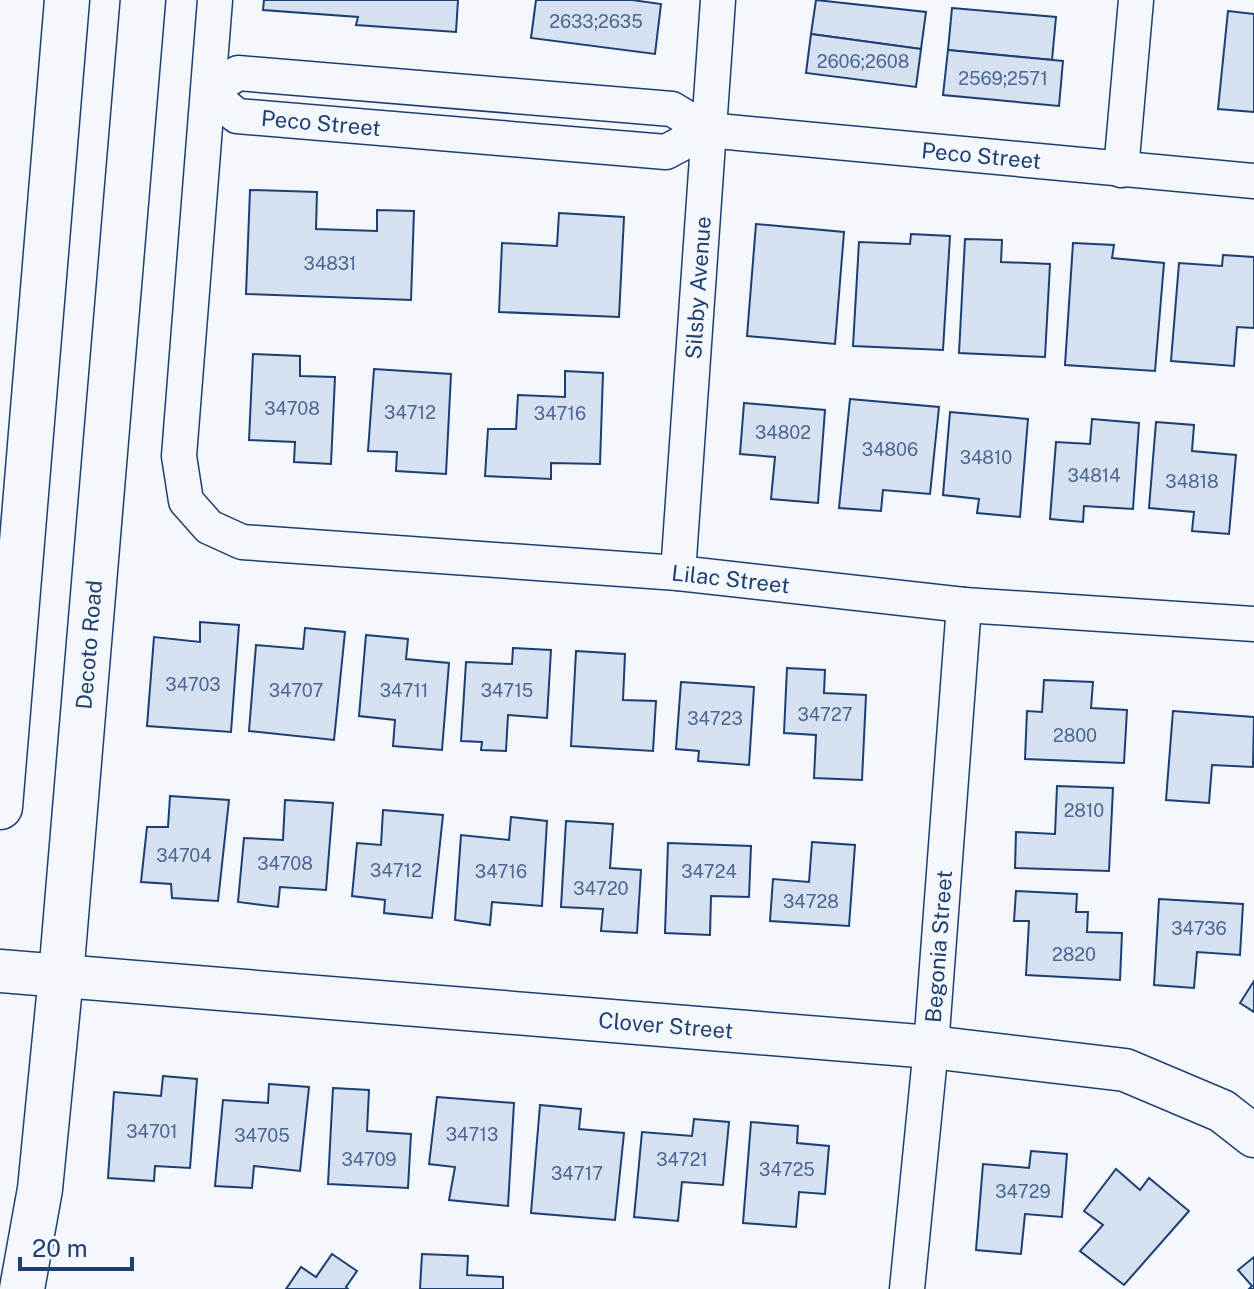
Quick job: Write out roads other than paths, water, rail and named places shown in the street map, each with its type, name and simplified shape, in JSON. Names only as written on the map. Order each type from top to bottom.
[{"type":"main road","points":[[0,807],[67,0]]},
{"type":"main road","name":"Decoto Road","points":[[22,1289],[40,1189],[61,976],[143,0]]},
{"type":"street","points":[[208,92],[215,0]]},
{"type":"street","name":"Silsby Avenue","points":[[678,573],[718,0]]},
{"type":"street","points":[[1121,170],[1136,0]]},
{"type":"street","name":"Peco Street","points":[[208,92],[238,73],[672,109],[707,130],[1254,181]]},
{"type":"street","name":"Lilac Street","points":[[208,92],[179,456],[186,501],[209,527],[242,542],[678,573],[964,605],[1254,624]]},
{"type":"street","name":"Begonia Street","points":[[907,1289],[931,1047],[964,605]]},
{"type":"street","name":"Clover Street","points":[[0,971],[931,1047],[1125,1070],[1222,1111],[1254,1136]]}]
